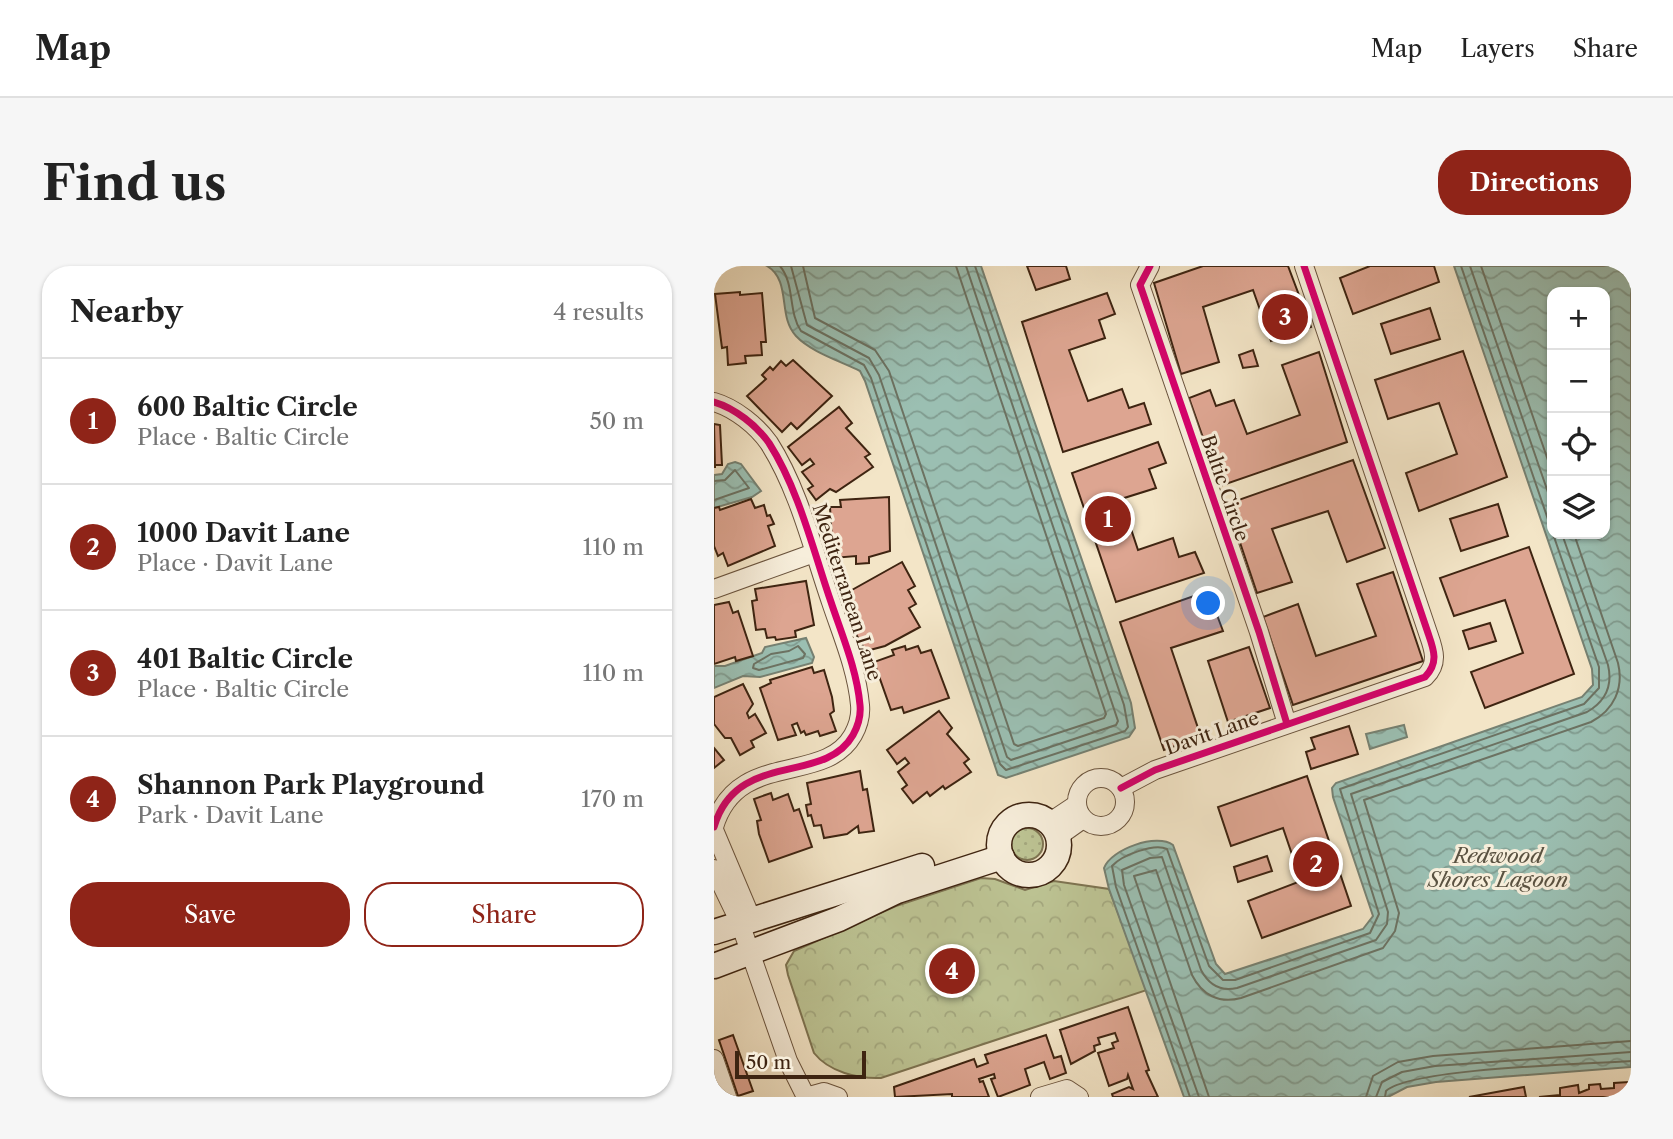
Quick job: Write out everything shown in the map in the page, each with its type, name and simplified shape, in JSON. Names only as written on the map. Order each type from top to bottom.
[{"type":"street","name":"Baltic Circle","points":[[1150,266],[1143,273],[1140,285],[1259,632],[1287,724]]},
{"type":"street","name":"Davit Lane","points":[[1121,788],[1155,770],[1425,677],[1432,668],[1435,658],[1428,633],[1304,266]]},
{"type":"street","name":"Mediterranean Lane","points":[[714,402],[746,420],[767,441],[788,482],[853,671],[860,703],[858,723],[844,747],[826,757],[741,786],[721,807],[714,828]]},
{"type":"street","points":[[714,589],[814,553]]},
{"type":"street","points":[[1108,779],[1121,788],[1124,811],[1113,823],[1097,826],[1080,812],[1081,789],[1093,780],[1108,779]]},
{"type":"street","points":[[1054,829],[1080,812]]},
{"type":"street","points":[[1032,814],[1054,829],[1058,856],[1045,871],[1036,874],[1016,872],[1000,849],[1002,832],[1014,818],[1032,814]]},
{"type":"street","points":[[714,828],[746,921],[751,954],[788,1061],[806,1097],[824,1092],[838,1097]]},
{"type":"street","points":[[714,932],[1000,849]]},
{"type":"street","points":[[714,967],[1000,849]]},
{"type":"street","points":[[714,869],[746,921]]},
{"type":"street","points":[[714,1059],[721,1089]]},
{"type":"street","points":[[1040,1097],[1067,1089],[1079,1097]]},
{"type":"green space","points":[[1027,828],[1038,833],[1043,844],[1038,855],[1027,860],[1016,855],[1011,844],[1016,833]]},
{"type":"green space","points":[[981,878],[995,879],[1025,890],[1054,881],[1109,889],[1147,990],[881,1078],[844,1073],[820,1060],[814,1053],[788,975],[786,965],[794,951],[896,906]]},
{"type":"water","points":[[767,266],[981,266],[1131,703],[1135,728],[1129,737],[1006,778],[998,775],[865,381],[860,371],[818,351],[796,336],[787,319],[779,280],[775,272]]},
{"type":"water","name":"Redwood Shores Lagoon","points":[[1454,266],[1631,266],[1631,1067],[1436,1082],[1407,1087],[1388,1097],[1184,1097],[1109,889],[1104,868],[1108,861],[1125,849],[1146,842],[1166,842],[1173,845],[1216,964],[1225,974],[1363,929],[1373,916],[1333,797],[1332,788],[1336,783],[1582,697],[1593,685],[1592,669],[1547,539],[1610,539],[1610,287],[1547,287],[1547,538]]},
{"type":"water","points":[[728,464],[741,464],[761,491],[752,497],[714,508],[714,475],[722,474]]},
{"type":"water","points":[[806,638],[814,657],[812,663],[760,677],[743,676],[714,688],[714,666],[725,666],[762,653],[765,647]]},
{"type":"water","points":[[1404,725],[1407,737],[1370,749],[1366,734]]},
{"type":"building","points":[[1027,266],[1066,266],[1070,279],[1036,290]]},
{"type":"building","points":[[1203,266],[1288,266],[1311,327],[1271,341],[1253,290],[1203,307],[1219,362],[1181,374],[1154,283]]},
{"type":"building","points":[[1370,266],[1434,266],[1439,282],[1353,314],[1340,278]]},
{"type":"building","points":[[740,292],[740,295],[762,293],[766,342],[761,342],[762,355],[745,356],[746,363],[728,365],[727,347],[722,348],[715,294]]},
{"type":"building","points":[[1107,293],[1115,314],[1099,320],[1105,338],[1069,350],[1088,401],[1122,389],[1129,408],[1144,403],[1151,424],[1063,452],[1022,322]]},
{"type":"building","points":[[1430,308],[1440,339],[1391,354],[1381,324]]},
{"type":"building","points":[[1253,350],[1258,366],[1243,368],[1239,355]]},
{"type":"building","points":[[1463,351],[1507,477],[1419,511],[1406,473],[1457,454],[1439,403],[1388,419],[1375,380]]},
{"type":"building","points":[[1319,352],[1347,442],[1220,486],[1189,398],[1210,390],[1216,406],[1234,400],[1247,434],[1300,415],[1282,365]]},
{"type":"building","points":[[793,360],[832,396],[797,429],[791,423],[782,432],[747,396],[766,379],[762,375],[770,367],[773,370],[781,361],[786,366]]},
{"type":"building","points":[[839,407],[852,423],[846,428],[870,454],[865,457],[873,467],[836,492],[830,489],[816,500],[808,489],[813,486],[802,472],[814,464],[810,459],[802,465],[788,447]]},
{"type":"building","points":[[714,424],[720,425],[722,465],[715,465],[715,468]]},
{"type":"building","points":[[1158,442],[1166,463],[1149,469],[1156,488],[1121,499],[1138,550],[1173,538],[1179,557],[1195,552],[1204,573],[1116,602],[1072,473]]},
{"type":"building","points":[[1353,460],[1385,548],[1347,562],[1328,511],[1272,529],[1292,582],[1257,593],[1227,504]]},
{"type":"building","points":[[889,497],[890,551],[869,557],[869,563],[856,564],[856,556],[833,558],[830,507],[841,507],[840,500]]},
{"type":"building","points":[[751,499],[755,508],[764,505],[767,516],[770,515],[774,524],[768,526],[775,546],[728,566],[723,553],[718,556],[714,546],[714,508],[719,507],[720,510]]},
{"type":"building","points":[[1498,504],[1508,536],[1461,551],[1450,519]]},
{"type":"building","points":[[1529,547],[1574,674],[1485,708],[1471,672],[1523,653],[1505,600],[1454,616],[1440,578]]},
{"type":"building","points":[[902,562],[915,586],[908,590],[916,604],[909,608],[920,627],[885,646],[866,651],[854,631],[860,628],[855,618],[858,616],[843,595]]},
{"type":"building","points":[[1393,572],[1423,661],[1293,705],[1263,617],[1298,604],[1316,656],[1376,636],[1357,584]]},
{"type":"building","points":[[806,581],[814,625],[795,631],[796,637],[776,640],[775,637],[767,638],[765,629],[756,630],[752,601],[757,600],[755,589]]},
{"type":"building","points":[[1208,591],[1223,631],[1171,648],[1201,737],[1164,750],[1120,622]]},
{"type":"building","points":[[729,602],[733,613],[738,611],[753,656],[736,661],[735,657],[714,664],[714,605]]},
{"type":"building","points":[[1490,623],[1496,641],[1469,649],[1463,631]]},
{"type":"building","points":[[905,646],[906,650],[918,646],[921,653],[931,650],[949,698],[904,713],[902,707],[891,710],[874,662],[894,655],[892,650]]},
{"type":"building","points":[[1249,647],[1270,708],[1228,722],[1208,661]]},
{"type":"building","points":[[812,667],[814,673],[824,670],[832,697],[834,711],[830,714],[836,731],[820,736],[818,731],[806,735],[804,731],[801,733],[797,723],[792,725],[796,735],[778,740],[760,688],[771,683],[770,680]]},
{"type":"building","points":[[743,684],[753,704],[747,713],[749,718],[755,714],[766,733],[751,741],[754,747],[740,755],[731,738],[725,738],[714,724],[714,697]]},
{"type":"building","points":[[939,711],[952,728],[947,734],[969,759],[964,763],[971,772],[930,796],[927,792],[913,803],[902,789],[907,785],[898,772],[909,763],[905,758],[897,764],[887,750]]},
{"type":"building","points":[[1349,726],[1358,754],[1311,769],[1306,752],[1315,749],[1311,738]]},
{"type":"building","points":[[714,748],[724,760],[714,768]]},
{"type":"building","points":[[860,771],[863,790],[867,789],[874,831],[859,833],[858,826],[847,834],[824,838],[821,825],[814,826],[811,815],[808,816],[806,805],[811,804],[807,783]]},
{"type":"building","points":[[1307,776],[1351,906],[1262,938],[1248,901],[1301,881],[1283,828],[1231,846],[1218,807]]},
{"type":"building","points":[[771,793],[773,800],[788,794],[794,811],[799,809],[812,847],[769,862],[759,834],[757,821],[761,820],[754,799]]},
{"type":"building","points":[[1267,856],[1272,871],[1238,882],[1234,867]]},
{"type":"building","points":[[1128,1007],[1149,1070],[1146,1071],[1158,1097],[1113,1097],[1112,1094],[1129,1087],[1133,1089],[1128,1075],[1127,1079],[1109,1086],[1098,1053],[1114,1048],[1112,1043],[1118,1041],[1115,1033],[1098,1038],[1100,1044],[1094,1046],[1095,1051],[1071,1064],[1060,1030]]},
{"type":"building","points":[[733,1035],[753,1091],[738,1096],[719,1040]]},
{"type":"building","points":[[1046,1035],[1054,1058],[1061,1056],[1066,1073],[1050,1079],[1044,1062],[1025,1069],[1030,1085],[998,1097],[991,1079],[995,1078],[994,1074],[979,1079],[980,1082],[983,1081],[989,1097],[952,1097],[952,1094],[895,1097],[894,1087],[974,1059],[977,1067],[988,1063],[985,1055]]},
{"type":"building","points":[[1629,1082],[1630,1097],[1539,1097],[1560,1095],[1560,1088],[1578,1085],[1579,1093],[1589,1089],[1589,1085],[1600,1084],[1601,1089],[1614,1088],[1614,1083]]},
{"type":"building","points":[[1524,1087],[1526,1097],[1469,1097]]},
{"type":"cycle path","points":[[1150,266],[1140,285],[1259,632],[1287,724]]},
{"type":"cycle path","points":[[1121,788],[1155,770],[1425,677],[1432,667],[1434,656],[1430,639],[1304,266]]},
{"type":"cycle path","points":[[714,402],[745,418],[769,443],[780,461],[805,521],[848,653],[856,679],[860,709],[855,732],[840,750],[822,760],[760,777],[741,787],[725,803],[714,827]]},
{"type":"place","name":"401 Baltic Circle","points":[[1285,317]]},
{"type":"place","name":"600 Baltic Circle","points":[[1108,519]]},
{"type":"place","name":"1000 Davit Lane","points":[[1316,864]]},
{"type":"place","name":"Shannon Park Playground","points":[[952,971]]}]
